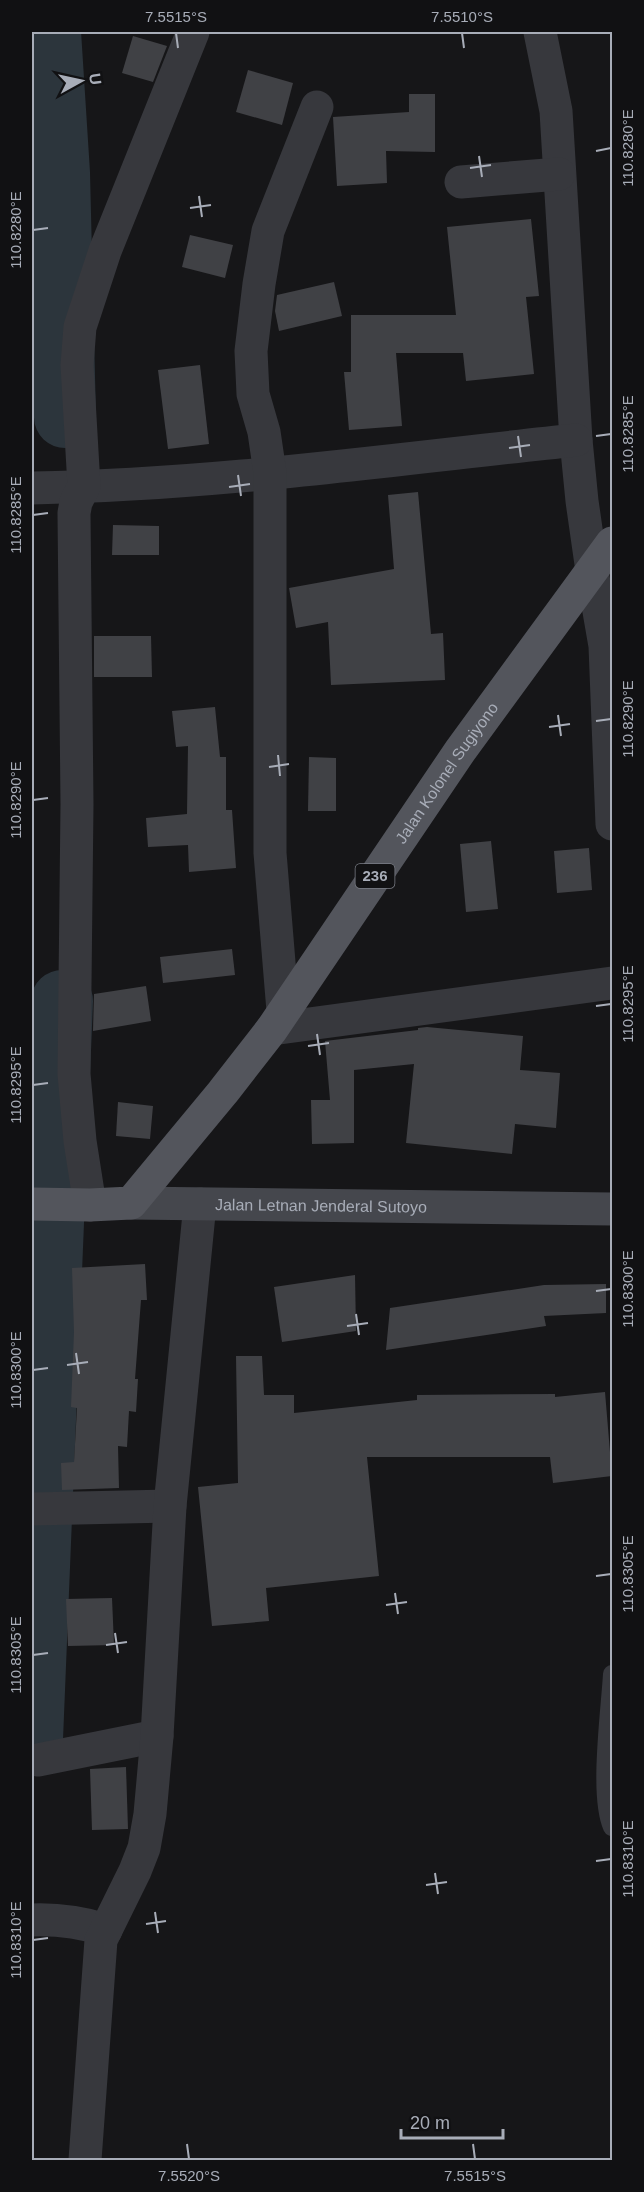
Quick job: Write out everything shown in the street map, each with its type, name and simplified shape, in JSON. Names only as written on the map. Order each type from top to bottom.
[{"type":"main road","name":"Jalan Kolonel Sugiyono","points":[[131,1203],[223,1092],[277,1020],[460,751],[612,543]]},
{"type":"main road","name":"Jalan Letnan Jenderal Sutoyo","points":[[32,1204],[131,1203],[612,1209]]},
{"type":"street","points":[[83,1205],[74,1074],[77,804],[74,513],[78,487],[76,365],[80,327],[105,251],[189,32]]},
{"type":"street","points":[[540,32],[556,111],[576,440],[592,571],[605,646],[612,824]]},
{"type":"street","points":[[317,106],[268,231],[251,351],[253,394],[264,432],[270,473],[270,853],[277,1020],[612,983]]},
{"type":"street","points":[[461,182],[559,174]]},
{"type":"street","points":[[32,488],[78,487],[270,473],[576,440]]},
{"type":"street","points":[[85,2160],[101,1940],[144,1848],[150,1814],[157,1736],[170,1506],[200,1204]]},
{"type":"street","points":[[39,1508],[170,1506]]},
{"type":"street","points":[[38,1760],[157,1736]]},
{"type":"street","points":[[37,1919],[78,1922],[106,1930]]},
{"type":"lane","points":[[612,1674],[606,1772],[609,1819],[612,1827]]},
{"type":"building","points":[[133,36],[167,46],[153,82],[122,73]]},
{"type":"building","points":[[248,70],[293,83],[282,125],[236,112]]},
{"type":"building","points":[[409,94],[435,94],[435,152],[386,151],[387,183],[337,186],[333,117],[409,112]]},
{"type":"building","points":[[531,219],[539,296],[526,297],[534,374],[466,381],[463,353],[396,353],[402,426],[349,430],[344,372],[351,372],[351,315],[456,315],[447,227]]},
{"type":"building","points":[[190,235],[233,245],[225,278],[182,267]]},
{"type":"building","points":[[334,282],[342,316],[279,331],[275,311],[277,295]]},
{"type":"building","points":[[200,365],[209,444],[168,449],[158,370]]},
{"type":"building","points":[[418,492],[431,634],[443,633],[445,680],[331,685],[328,622],[296,628],[289,588],[394,569],[388,495]]},
{"type":"building","points":[[113,525],[159,526],[159,555],[112,555]]},
{"type":"building","points":[[94,636],[151,636],[152,677],[94,677]]},
{"type":"building","points":[[215,707],[220,757],[226,757],[226,810],[232,810],[236,868],[189,872],[188,845],[148,847],[146,818],[187,814],[188,746],[176,747],[172,711]]},
{"type":"building","points":[[309,757],[336,758],[336,811],[308,811]]},
{"type":"building","points":[[491,841],[498,909],[466,912],[460,844]]},
{"type":"building","points":[[589,848],[592,890],[557,893],[554,851]]},
{"type":"building","points":[[232,949],[235,975],[163,983],[160,957]]},
{"type":"building","points":[[146,986],[151,1021],[93,1031],[94,994]]},
{"type":"building","points":[[427,1027],[523,1036],[520,1070],[560,1073],[556,1128],[515,1124],[512,1154],[406,1143],[414,1064],[354,1070],[354,1143],[312,1144],[311,1100],[330,1100],[325,1041]]},
{"type":"building","points":[[118,1102],[153,1106],[150,1139],[116,1136]]},
{"type":"building","points":[[145,1264],[147,1300],[141,1300],[135,1379],[138,1379],[136,1412],[129,1411],[127,1447],[118,1446],[119,1488],[62,1490],[61,1463],[74,1462],[77,1408],[71,1407],[74,1332],[72,1268]]},
{"type":"building","points":[[355,1275],[356,1331],[282,1342],[274,1287]]},
{"type":"building","points":[[606,1284],[606,1313],[544,1316],[546,1326],[386,1350],[390,1308],[544,1285]]},
{"type":"building","points":[[236,1356],[262,1356],[264,1395],[294,1395],[294,1413],[417,1400],[417,1395],[555,1394],[555,1397],[605,1392],[612,1476],[553,1483],[550,1457],[367,1457],[379,1576],[266,1588],[269,1621],[212,1626],[198,1487],[238,1483]]},
{"type":"building","points":[[112,1598],[114,1645],[68,1646],[66,1599]]},
{"type":"building","points":[[126,1767],[128,1829],[92,1830],[90,1769]]},
{"type":"waterway","points":[[50,32],[59,173],[65,417]]},
{"type":"waterway","points":[[32,1739],[62,1001]]}]
